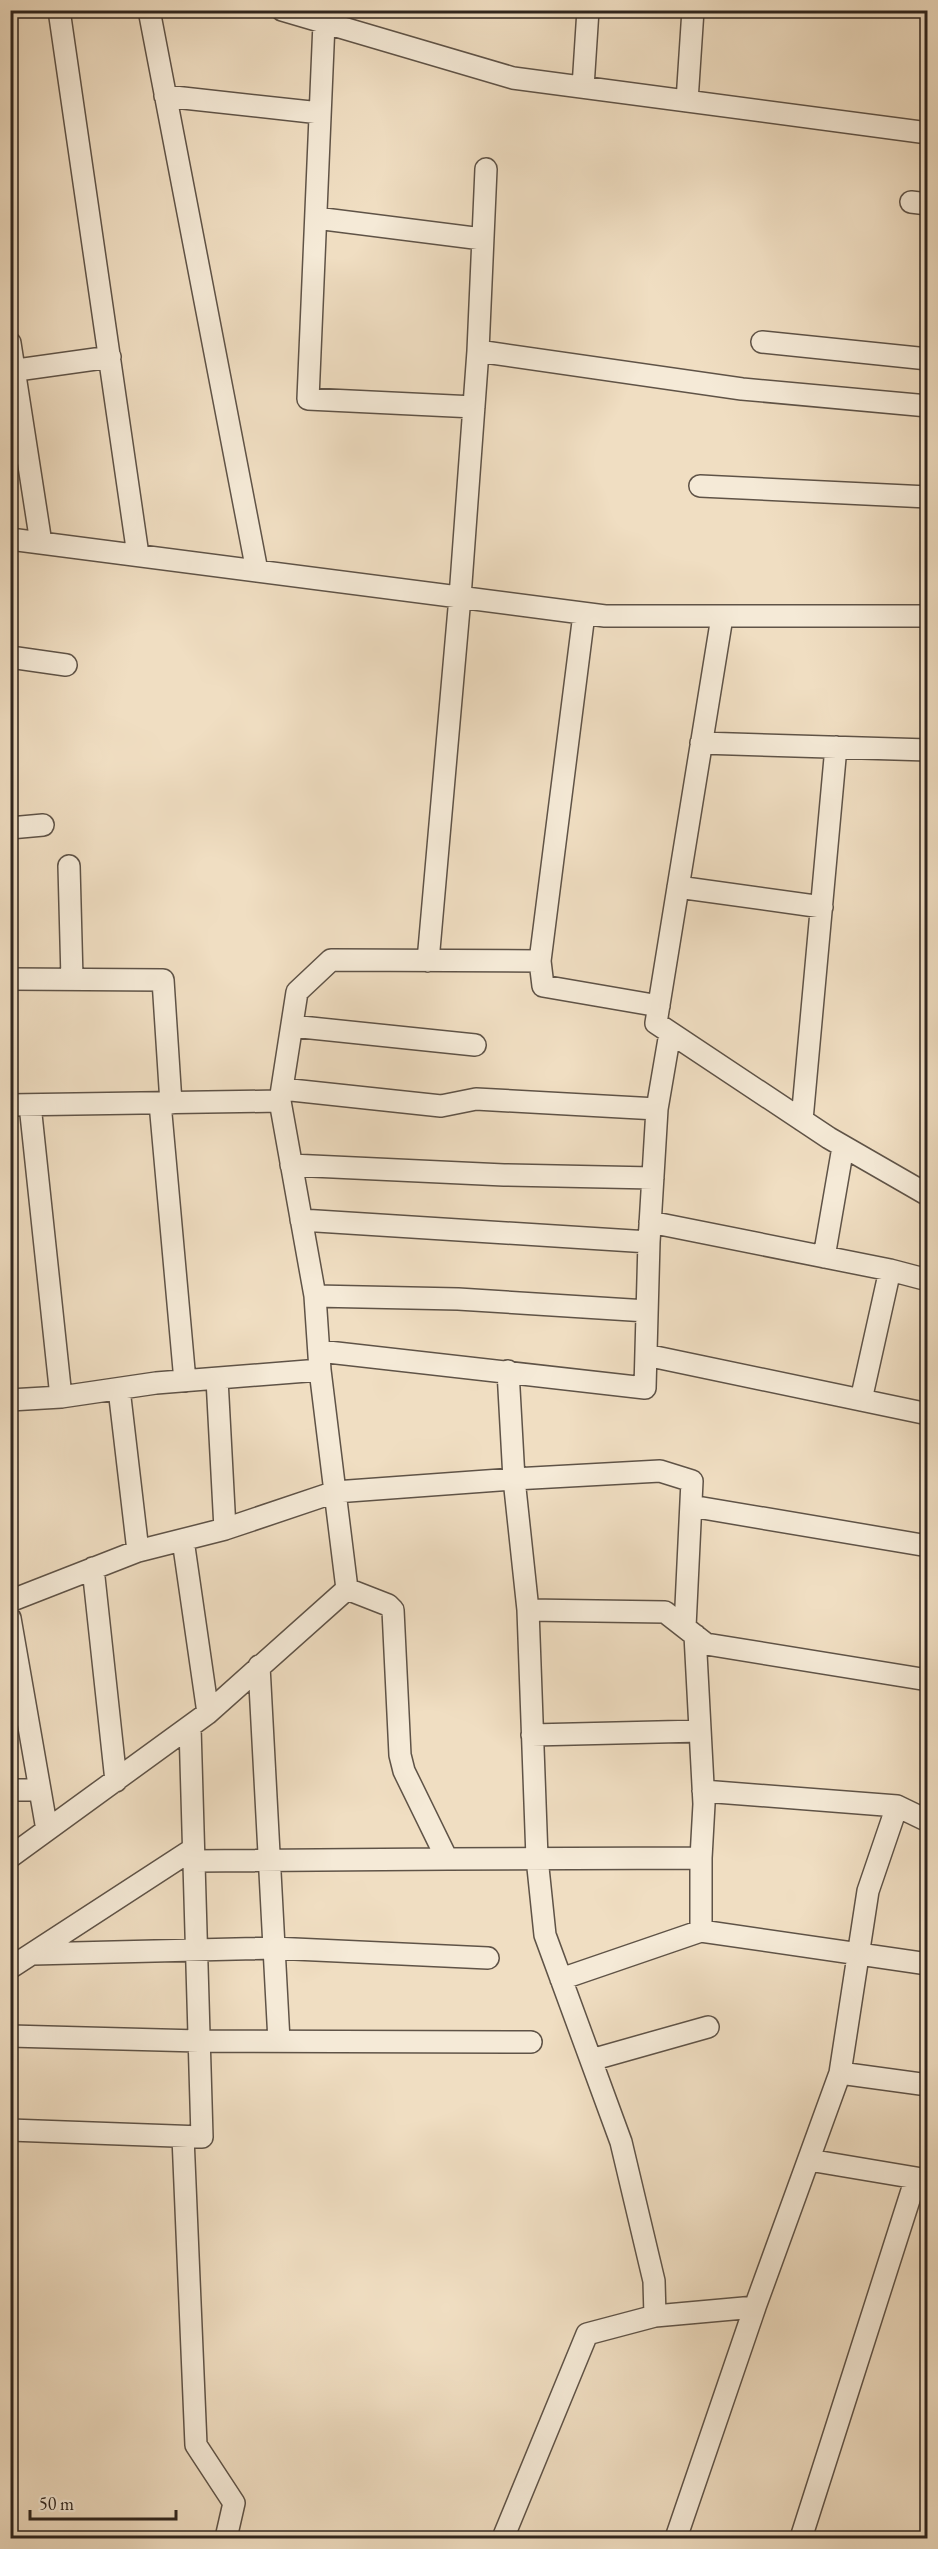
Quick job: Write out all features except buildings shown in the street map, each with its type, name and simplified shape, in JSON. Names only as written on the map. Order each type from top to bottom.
[{"type":"street","points":[[59,10],[138,555]]},
{"type":"street","points":[[150,10],[256,571]]},
{"type":"street","points":[[282,10],[513,78],[927,133]]},
{"type":"street","points":[[583,87],[588,10]]},
{"type":"street","points":[[687,101],[693,10]]},
{"type":"street","points":[[324,23],[308,399],[474,407]]},
{"type":"street","points":[[165,96],[320,113]]},
{"type":"street","points":[[428,961],[474,407],[486,169]]},
{"type":"street","points":[[316,218],[482,239]]},
{"type":"street","points":[[762,342],[927,359]]},
{"type":"street","points":[[10,343],[40,543]]},
{"type":"street","points":[[477,351],[742,389],[927,406]]},
{"type":"street","points":[[13,370],[110,357]]},
{"type":"street","points":[[700,486],[927,497]]},
{"type":"street","points":[[10,539],[605,616],[927,616]]},
{"type":"street","points":[[584,614],[540,962],[543,986],[659,1006]]},
{"type":"street","points":[[722,616],[657,1023],[843,1147],[927,1195]]},
{"type":"street","points":[[10,657],[66,665]]},
{"type":"street","points":[[701,743],[927,750]]},
{"type":"street","points":[[802,1120],[836,747]]},
{"type":"street","points":[[10,828],[43,825]]},
{"type":"street","points":[[69,866],[72,979]]},
{"type":"street","points":[[678,887],[822,906]]},
{"type":"street","points":[[347,1589],[319,1360],[315,1296],[291,1165],[281,1095],[297,992],[331,960],[540,962]]},
{"type":"street","points":[[10,979],[163,980],[166,1103],[185,1381]]},
{"type":"street","points":[[292,1026],[475,1045]]},
{"type":"street","points":[[10,1400],[61,1397],[217,1379],[319,1360],[508,1371],[645,1388],[657,1108],[670,1033]]},
{"type":"street","points":[[61,1397],[20,1105],[166,1103],[281,1095],[441,1106],[476,1099],[657,1108]]},
{"type":"street","points":[[824,1257],[843,1147]]},
{"type":"street","points":[[291,1165],[504,1175],[653,1178]]},
{"type":"street","points":[[302,1220],[650,1232],[824,1257],[927,1280]]},
{"type":"street","points":[[861,1400],[890,1270]]},
{"type":"street","points":[[315,1296],[458,1299],[647,1311]]},
{"type":"street","points":[[646,1355],[927,1414]]},
{"type":"street","points":[[508,1371],[514,1479],[528,1610],[537,1858],[545,1935],[621,2142],[654,2281],[655,2316]]},
{"type":"street","points":[[217,1379],[225,1529]]},
{"type":"street","points":[[119,1389],[138,1551]]},
{"type":"street","points":[[10,1601],[138,1551],[225,1529],[335,1492],[660,1471],[692,1481],[690,1631],[700,1731],[703,1791],[701,1931]]},
{"type":"street","points":[[691,1506],[927,1546]]},
{"type":"street","points":[[183,1540],[208,1713]]},
{"type":"street","points":[[93,1568],[116,1781]]},
{"type":"street","points":[[10,1857],[208,1713],[347,1589]]},
{"type":"street","points":[[347,1589],[388,1605],[393,1610],[404,1771],[447,1859]]},
{"type":"street","points":[[528,1610],[666,1612],[706,1644],[927,1680]]},
{"type":"street","points":[[10,1618],[47,1830]]},
{"type":"street","points":[[259,1666],[279,2041]]},
{"type":"street","points":[[10,2130],[202,2137],[190,1726]]},
{"type":"street","points":[[532,1734],[700,1731]]},
{"type":"street","points":[[10,1790],[40,1790]]},
{"type":"street","points":[[703,1791],[897,1806],[927,1821]]},
{"type":"street","points":[[676,2538],[755,2307],[840,2073],[868,1890],[897,1806]]},
{"type":"street","points":[[10,1968],[194,1855],[271,1858],[701,1858]]},
{"type":"street","points":[[561,1979],[701,1931],[927,1964]]},
{"type":"street","points":[[33,1954],[273,1948],[488,1958]]},
{"type":"street","points":[[591,2060],[708,2027]]},
{"type":"street","points":[[10,2036],[199,2041],[531,2042]]},
{"type":"street","points":[[840,2073],[927,2085]]},
{"type":"street","points":[[183,2137],[196,2445],[234,2503],[226,2538]]},
{"type":"street","points":[[801,2538],[922,2179],[809,2160]]},
{"type":"street","points":[[503,2538],[587,2334],[655,2316],[755,2307]]}]
